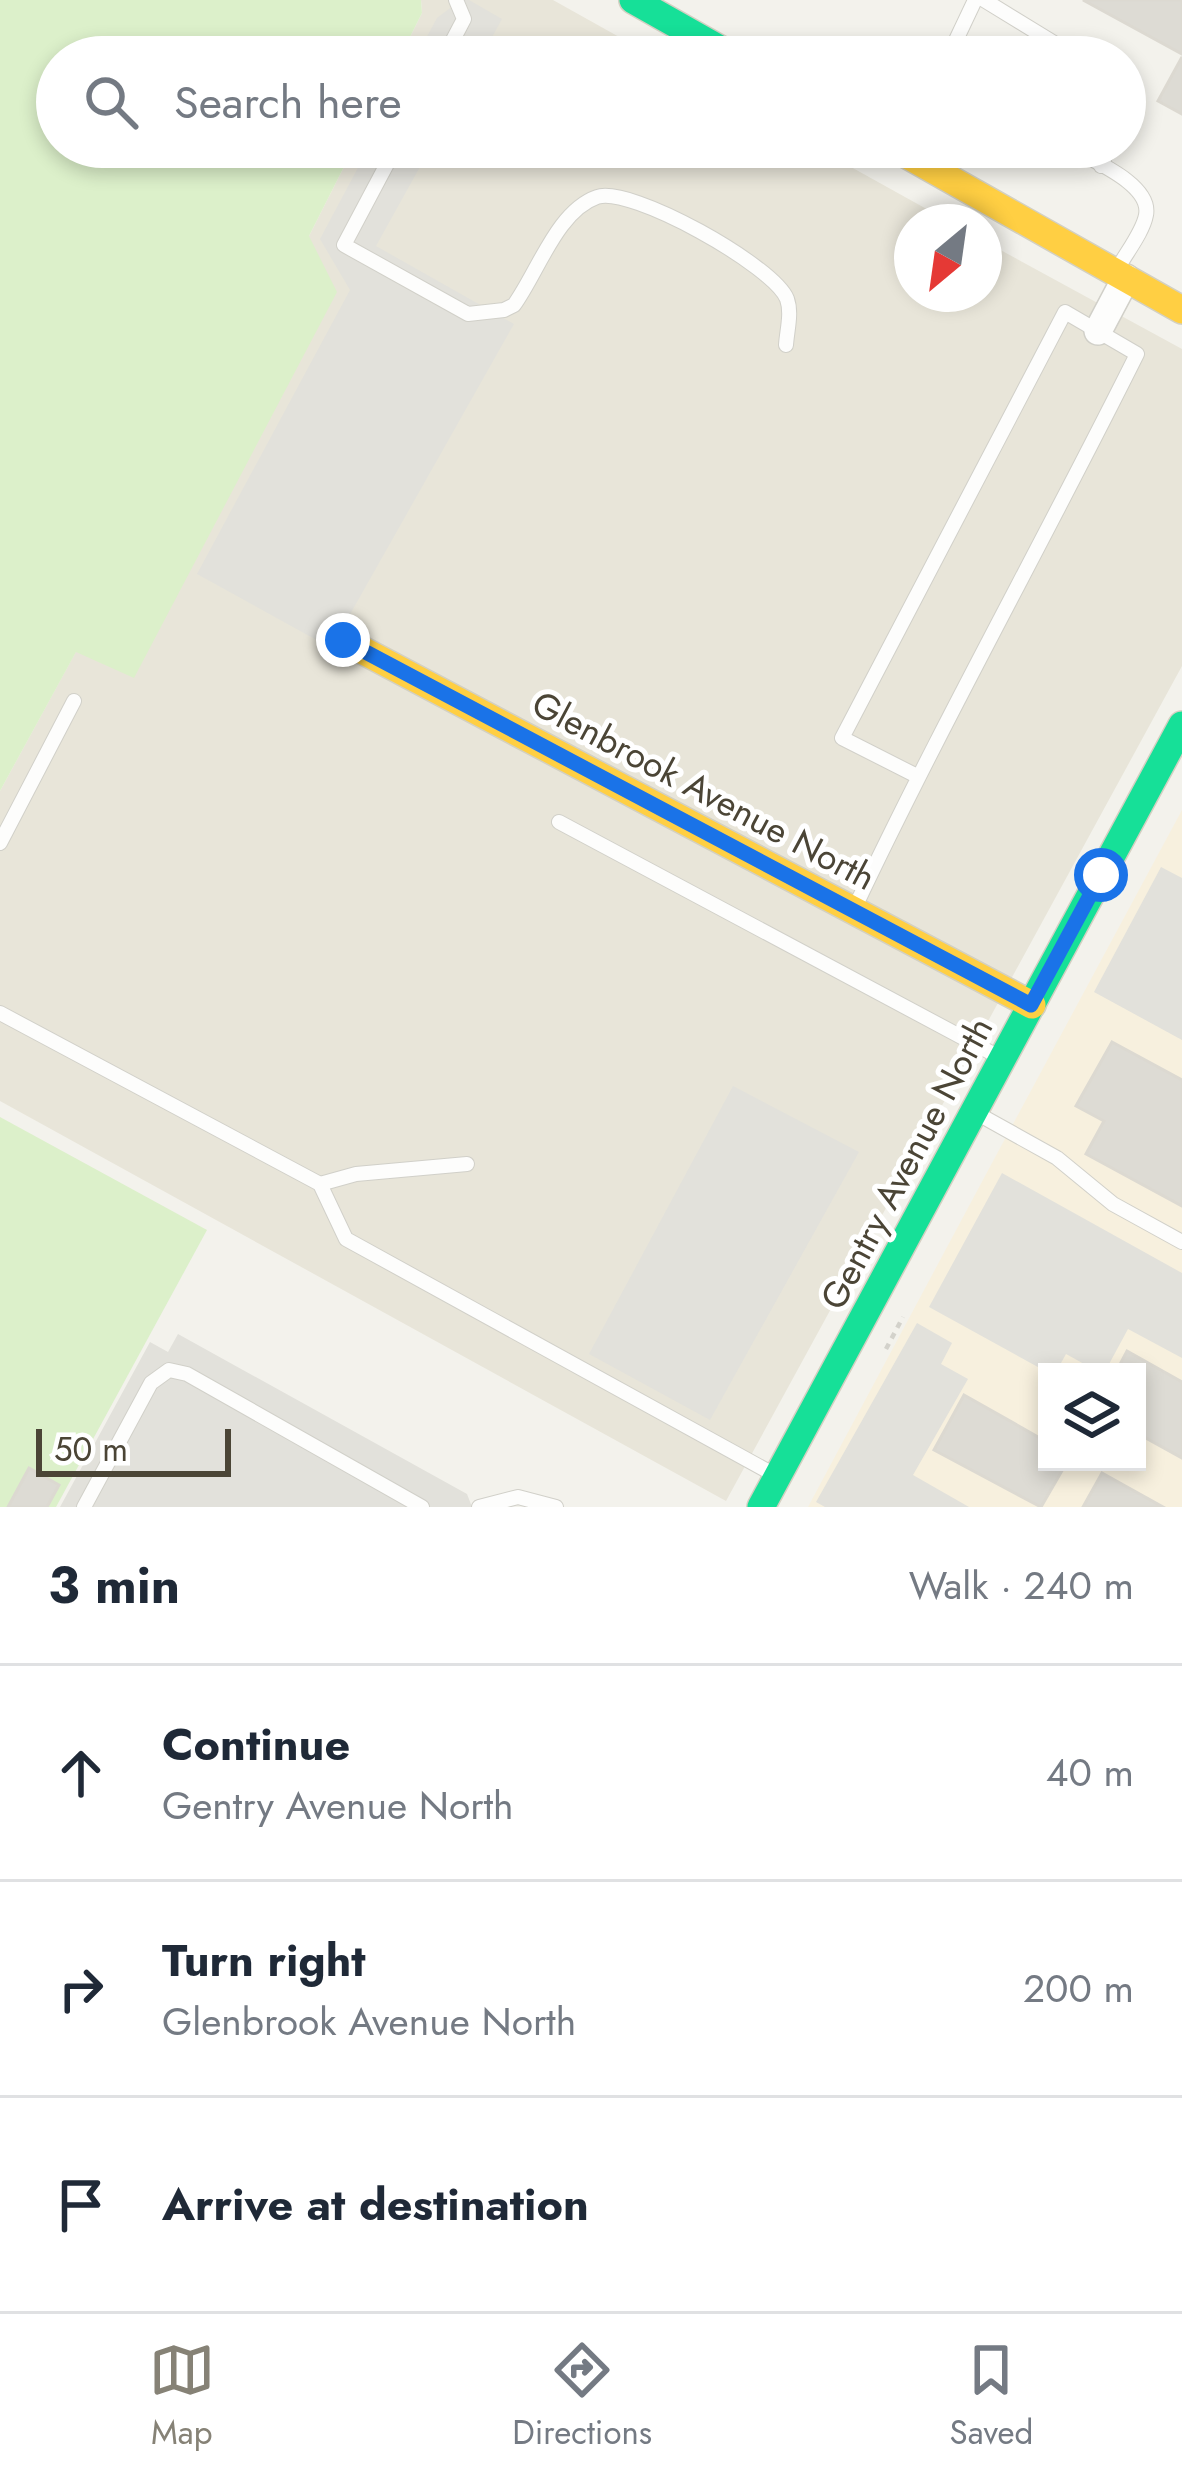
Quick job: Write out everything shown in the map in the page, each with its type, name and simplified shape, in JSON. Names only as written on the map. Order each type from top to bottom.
[{"type":"street","points":[[633,0],[697,36]]},
{"type":"street","points":[[930,168],[1182,310]]},
{"type":"street","points":[[1098,331],[1121,276]]},
{"type":"street","name":"Glenbrook Avenue North","points":[[343,640],[1031,1005]]},
{"type":"street","name":"Gentry Avenue North","points":[[761,1507],[1182,725]]},
{"type":"lane","points":[[455,36],[464,19],[456,0]]},
{"type":"lane","points":[[960,36],[980,0],[1041,36]]},
{"type":"lane","points":[[385,168],[344,244],[468,314],[514,305],[576,209],[594,197],[612,193],[696,230],[773,281],[786,296],[790,312],[786,345]]},
{"type":"lane","points":[[1104,168],[1136,186],[1147,215],[1121,276]]},
{"type":"lane","points":[[854,910],[917,776],[1039,550],[1137,354],[1065,312],[842,738],[917,776]]},
{"type":"lane","points":[[0,843],[74,701]]},
{"type":"lane","points":[[559,822],[1002,1059]]},
{"type":"lane","points":[[0,1013],[320,1184],[346,1239],[777,1477]]},
{"type":"lane","points":[[974,1112],[1057,1158],[1113,1204],[1182,1242]]},
{"type":"lane","points":[[320,1184],[356,1174],[467,1164]]},
{"type":"lane","points":[[84,1507],[151,1383],[169,1370],[187,1374],[422,1507]]},
{"type":"lane","points":[[479,1507],[518,1497],[556,1507]]},
{"type":"shaded area","points":[[421,0],[553,0],[617,36],[410,36],[422,13]]},
{"type":"shaded area","points":[[461,0],[469,0],[502,19],[493,36],[427,36],[437,18]]},
{"type":"shaded area","points":[[343,168],[853,168],[918,204],[894,204],[894,312],[1002,312],[1002,251],[1182,349],[1182,666],[726,1501],[0,1101],[0,791]]},
{"type":"shaded area","points":[[358,168],[419,168],[376,246],[514,324],[331,648],[197,574],[350,290],[320,239]]},
{"type":"shaded area","points":[[1182,810],[1182,1507],[808,1507]]},
{"type":"shaded area","points":[[1161,867],[1182,878],[1182,1040],[1094,992]]},
{"type":"shaded area","points":[[733,1086],[859,1152],[710,1420],[589,1354]]},
{"type":"shaded area","points":[[1002,1173],[1182,1273],[1182,1358],[1128,1329],[1110,1363],[1082,1363],[1066,1354],[1061,1363],[1038,1363],[1038,1367],[929,1307]]},
{"type":"shaded area","points":[[917,1323],[952,1343],[941,1364],[968,1379],[913,1475],[969,1507],[825,1507],[816,1502]]},
{"type":"shaded area","points":[[178,1334],[467,1494],[472,1507],[60,1507],[150,1342],[168,1352]]},
{"type":"green space","points":[[0,0],[421,0],[422,13],[410,36],[36,36],[36,168],[343,168],[309,236],[337,292],[134,678],[76,652],[0,791]]},
{"type":"green space","points":[[0,1117],[207,1230],[56,1507],[0,1507]]},
{"type":"building","points":[[1083,0],[1182,0],[1182,54]]},
{"type":"building","points":[[1182,57],[1182,114],[1158,101]]},
{"type":"building","points":[[1112,1042],[1182,1080],[1182,1206],[1086,1154],[1104,1121],[1076,1106]]},
{"type":"building","points":[[1127,1351],[1182,1382],[1182,1458],[1146,1438],[1146,1363],[1121,1363]]},
{"type":"building","points":[[964,1395],[1038,1437],[1038,1471],[1062,1471],[1041,1507],[934,1450]]},
{"type":"building","points":[[29,1468],[59,1485],[47,1507],[8,1507]]},
{"type":"building","points":[[1102,1473],[1163,1507],[1083,1507]]},
{"type":"traffic: fast","points":[[633,0],[697,36]]},
{"type":"traffic: fast","points":[[761,1507],[1182,725]]},
{"type":"traffic: slow","points":[[930,168],[1182,310]]},
{"type":"traffic: slow","points":[[343,640],[1032,1005]]},
{"type":"route","points":[[343,640],[1031,1005],[1101,875]]}]
